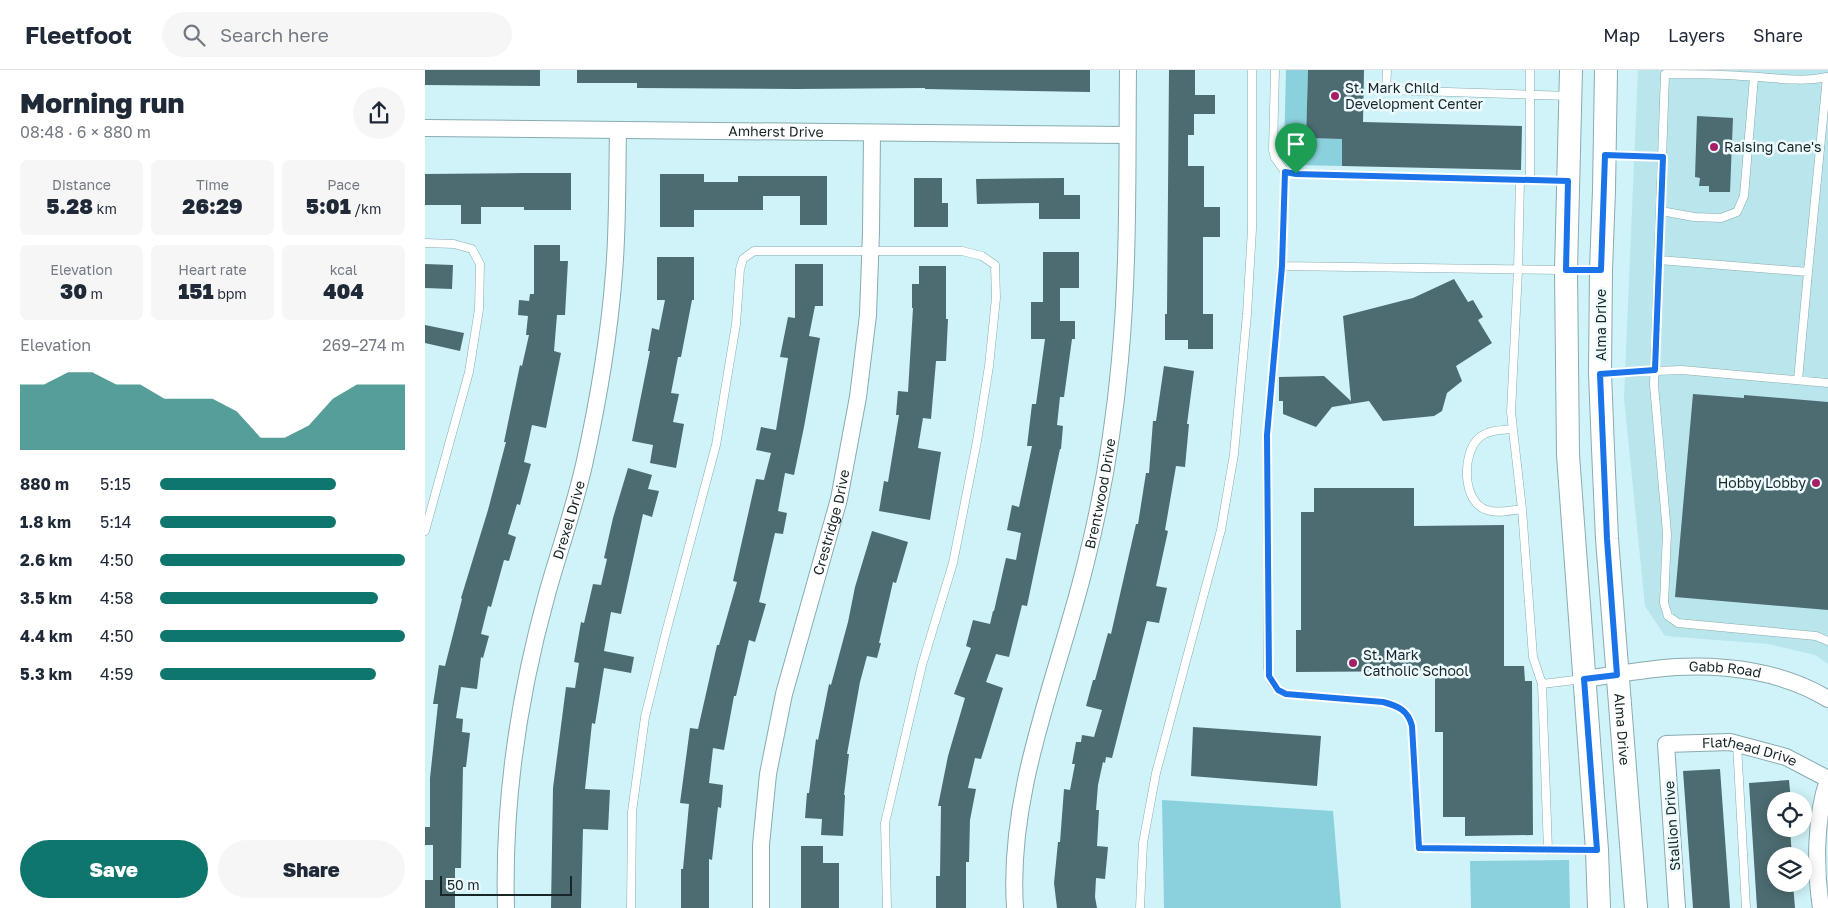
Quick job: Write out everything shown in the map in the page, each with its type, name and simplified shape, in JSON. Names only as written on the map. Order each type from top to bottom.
[{"type":"main road","points":[[1571,70],[1566,270],[1568,455],[1597,850],[1599,908]]},
{"type":"main road","name":"Alma Drive","points":[[1606,70],[1600,374],[1607,539],[1636,908]]},
{"type":"main road","points":[[1566,270],[1601,270]]},
{"type":"street","name":"Brentwood Drive","points":[[1015,908],[1017,837],[1029,765],[1087,559],[1107,460],[1121,352],[1126,261],[1128,70]]},
{"type":"street","name":"Amherst Drive","points":[[425,128],[1127,135]]},
{"type":"street","name":"Drexel Drive","points":[[506,908],[505,884],[511,786],[525,688],[546,596],[584,467],[603,371],[615,272],[618,130]]},
{"type":"street","name":"Crestridge Drive","points":[[761,908],[761,845],[768,774],[784,694],[839,499],[858,397],[868,315],[871,250],[872,133]]},
{"type":"street","name":"Gabb Road","points":[[1584,679],[1675,667],[1719,666],[1774,676],[1813,690],[1828,699]]},
{"type":"street","name":"Flathead Drive","points":[[1666,744],[1730,742],[1786,757],[1828,779]]},
{"type":"street","name":"Stallion Drive","points":[[1666,744],[1677,908]]},
{"type":"street","points":[[1821,908],[1818,887],[1819,832],[1823,793],[1828,779]]},
{"type":"lane","points":[[1140,908],[1143,842],[1156,773],[1221,530],[1234,454],[1247,314],[1252,229],[1252,70]]},
{"type":"lane","points":[[1275,70],[1273,150],[1275,158],[1285,172],[1282,266],[1267,435],[1269,676],[1278,690],[1286,694],[1383,702],[1395,705],[1403,710],[1409,717],[1412,726],[1419,848],[1597,850]]},
{"type":"lane","points":[[1387,70],[1386,90],[1570,96]]},
{"type":"lane","points":[[1530,70],[1530,180]]},
{"type":"lane","points":[[1798,380],[1827,75],[1811,80],[1789,80],[1754,77],[1742,73],[1665,74],[1654,385],[1667,533],[1664,603],[1668,616],[1678,623],[1816,636],[1828,640]]},
{"type":"lane","points":[[1661,211],[1693,217],[1721,218],[1737,212],[1744,196],[1754,77]]},
{"type":"lane","points":[[1605,155],[1663,157]]},
{"type":"lane","points":[[1285,172],[1296,174],[1568,181]]},
{"type":"lane","points":[[1520,180],[1511,412],[1522,509],[1533,657],[1543,684],[1548,850]]},
{"type":"lane","points":[[425,243],[454,244],[472,250],[480,264],[479,309],[469,372],[425,531]]},
{"type":"lane","points":[[631,908],[632,812],[645,717],[667,626],[716,445],[736,324],[740,269],[743,259],[754,251],[963,251],[982,256],[995,264],[996,298],[989,366],[977,441],[953,563],[922,665],[885,823],[887,908]]},
{"type":"lane","points":[[1659,260],[1808,272]]},
{"type":"lane","points":[[1282,266],[1566,270]]},
{"type":"lane","points":[[1600,374],[1682,370],[1828,383]]},
{"type":"lane","points":[[1513,428],[1490,432],[1480,437],[1471,446],[1468,456],[1468,480],[1472,497],[1478,505],[1486,510],[1497,512],[1522,509]]},
{"type":"lane","points":[[1543,684],[1584,679]]},
{"type":"lane","points":[[1737,744],[1746,908]]},
{"type":"shaded area","points":[[1286,70],[1308,70],[1306,138],[1342,139],[1342,166],[1297,165],[1284,151]]},
{"type":"shaded area","points":[[1638,70],[1828,70],[1828,664],[1815,655],[1768,644],[1665,636],[1645,606],[1624,398]]},
{"type":"shaded area","points":[[1162,800],[1333,811],[1341,908],[1164,908]]},
{"type":"shaded area","points":[[1569,860],[1570,908],[1471,908],[1470,861]]},
{"type":"building","points":[[425,70],[540,70],[540,86],[425,85]]},
{"type":"building","points":[[577,70],[1090,70],[1090,92],[925,88],[637,88],[637,83],[577,83]]},
{"type":"building","points":[[1169,70],[1195,70],[1195,95],[1215,95],[1215,114],[1194,114],[1194,135],[1188,135],[1188,166],[1204,166],[1204,207],[1220,207],[1220,237],[1203,237],[1203,314],[1213,314],[1213,349],[1188,349],[1188,340],[1165,340],[1165,314],[1167,314]]},
{"type":"building","name":"St. Mark Child Development Center","points":[[1308,70],[1364,70],[1363,122],[1522,126],[1521,170],[1342,166],[1342,139],[1306,138]]},
{"type":"building","name":"Raising Cane's","points":[[1697,116],[1733,118],[1730,192],[1709,192],[1709,186],[1699,186],[1700,178],[1695,177]]},
{"type":"building","points":[[571,173],[571,210],[524,210],[524,207],[481,207],[481,224],[461,224],[461,205],[425,205],[425,174]]},
{"type":"building","points":[[660,174],[704,174],[704,182],[738,182],[738,176],[827,176],[827,225],[800,225],[800,196],[763,196],[763,210],[694,210],[694,227],[660,227]]},
{"type":"building","points":[[914,178],[942,178],[942,203],[948,203],[948,227],[914,227]]},
{"type":"building","points":[[1064,178],[1064,195],[1080,195],[1080,219],[1039,219],[1039,203],[977,204],[976,179]]},
{"type":"building","points":[[534,245],[560,245],[560,261],[568,261],[565,315],[557,315],[554,351],[561,353],[546,428],[532,425],[524,462],[531,464],[520,505],[517,504],[508,534],[516,537],[509,561],[504,560],[491,607],[488,606],[481,634],[489,636],[483,658],[481,657],[477,689],[461,687],[456,718],[463,719],[462,732],[470,733],[466,767],[463,767],[461,868],[455,868],[455,908],[425,908],[425,880],[433,880],[433,845],[425,845],[425,827],[430,827],[430,778],[438,704],[433,704],[439,665],[445,666],[461,598],[488,510],[506,442],[504,442],[520,365],[522,366],[529,335],[526,335],[528,316],[518,315],[519,300],[529,301],[530,294],[534,294]]},
{"type":"building","points":[[1043,252],[1079,252],[1079,288],[1060,288],[1060,321],[1075,321],[1075,339],[1072,339],[1064,397],[1060,397],[1057,425],[1063,426],[1061,449],[1027,606],[1022,605],[1009,657],[996,654],[986,682],[1003,688],[981,759],[975,758],[968,788],[976,789],[970,820],[969,862],[966,862],[966,908],[936,908],[936,876],[940,876],[941,806],[938,806],[948,756],[965,698],[954,694],[971,648],[966,646],[973,620],[990,624],[1006,558],[1016,560],[1021,533],[1007,530],[1012,505],[1019,507],[1032,446],[1027,446],[1032,404],[1036,404],[1045,339],[1031,339],[1031,302],[1043,302]]},
{"type":"building","points":[[657,257],[694,257],[694,300],[692,300],[681,357],[678,357],[671,393],[679,394],[673,422],[684,424],[676,468],[650,463],[653,445],[632,441],[650,351],[648,351],[652,328],[659,330],[665,300],[657,300]]},
{"type":"building","points":[[425,264],[453,265],[452,289],[425,288]]},
{"type":"building","points":[[795,264],[823,264],[823,306],[815,306],[809,336],[820,338],[794,475],[785,473],[778,511],[787,513],[783,534],[775,533],[759,602],[766,604],[755,642],[749,640],[736,696],[734,696],[724,750],[713,748],[709,783],[723,785],[721,808],[718,807],[712,860],[709,859],[709,908],[681,908],[681,869],[683,869],[689,804],[680,803],[690,728],[698,729],[717,645],[719,645],[737,582],[733,581],[756,479],[764,480],[771,453],[756,450],[761,427],[776,430],[788,358],[780,357],[788,317],[795,318]]},
{"type":"building","points":[[919,266],[946,266],[946,319],[948,319],[946,361],[936,361],[931,419],[923,418],[918,448],[941,452],[930,520],[879,511],[884,481],[888,482],[899,415],[896,415],[898,391],[908,392],[913,308],[912,284],[919,284]]},
{"type":"building","points":[[1454,279],[1468,302],[1473,300],[1483,317],[1478,320],[1492,343],[1456,366],[1462,381],[1447,393],[1442,411],[1434,416],[1383,421],[1369,401],[1332,407],[1316,427],[1283,414],[1283,401],[1279,401],[1279,377],[1324,376],[1351,401],[1343,316],[1413,298]]},
{"type":"building","points":[[425,325],[464,333],[460,351],[425,343]]},
{"type":"building","points":[[1164,366],[1194,371],[1187,424],[1189,424],[1185,467],[1176,466],[1165,530],[1168,531],[1156,586],[1167,588],[1159,623],[1147,621],[1112,758],[1106,757],[1105,763],[1103,762],[1098,785],[1096,810],[1099,810],[1097,846],[1108,847],[1105,879],[1096,878],[1095,897],[1097,908],[1057,908],[1054,883],[1058,842],[1060,842],[1064,789],[1070,790],[1075,764],[1072,764],[1076,742],[1081,742],[1082,735],[1094,737],[1102,710],[1086,706],[1108,633],[1111,634],[1136,524],[1138,524],[1146,473],[1149,473],[1153,421],[1156,421]]},
{"type":"building","points":[[1693,394],[1744,398],[1744,395],[1828,402],[1828,610],[1675,597]]},
{"type":"building","points":[[628,468],[652,475],[648,489],[659,491],[652,517],[643,514],[621,614],[611,612],[604,651],[634,657],[631,673],[604,668],[595,724],[592,723],[585,789],[610,790],[608,830],[583,829],[581,908],[551,908],[553,788],[566,687],[575,688],[579,663],[574,662],[581,622],[584,623],[593,584],[601,585],[607,559],[604,558],[613,518]]},
{"type":"building","name":"St. Mark Catholic School","points":[[1314,488],[1414,488],[1414,526],[1504,525],[1504,666],[1524,666],[1525,681],[1532,681],[1533,835],[1465,836],[1465,817],[1443,817],[1443,732],[1435,732],[1435,671],[1296,672],[1296,630],[1301,630],[1301,512],[1314,512]]},
{"type":"building","points":[[872,531],[908,542],[896,583],[893,582],[877,658],[867,656],[860,682],[847,754],[849,754],[844,795],[843,836],[821,835],[822,819],[805,818],[816,739],[818,740],[829,684],[831,685],[848,622],[855,587]]},
{"type":"building","points":[[1193,727],[1321,736],[1317,786],[1191,776]]},
{"type":"building","points":[[1720,769],[1730,908],[1693,908],[1683,771]]},
{"type":"building","points":[[1789,780],[1790,792],[1767,792],[1767,837],[1791,837],[1791,847],[1767,847],[1767,892],[1794,892],[1795,908],[1757,908],[1749,783]]},
{"type":"building","points":[[801,846],[823,846],[823,863],[839,863],[839,908],[801,908]]},
{"type":"place","name":"St. Mark Child Development Center","points":[[1335,96]]},
{"type":"place","name":"Raising Cane's","points":[[1714,147]]},
{"type":"place","name":"Hobby Lobby","points":[[1816,483]]},
{"type":"place","name":"St. Mark Catholic School","points":[[1353,663]]},
{"type":"route","points":[[1605,155],[1663,157],[1655,370],[1600,374],[1607,539],[1617,675],[1584,679],[1597,850],[1419,848],[1412,726],[1409,717],[1403,710],[1395,705],[1383,702],[1286,694],[1278,690],[1269,676],[1267,435],[1282,266],[1285,172],[1296,174],[1568,181],[1566,270],[1601,270],[1605,155]]}]
